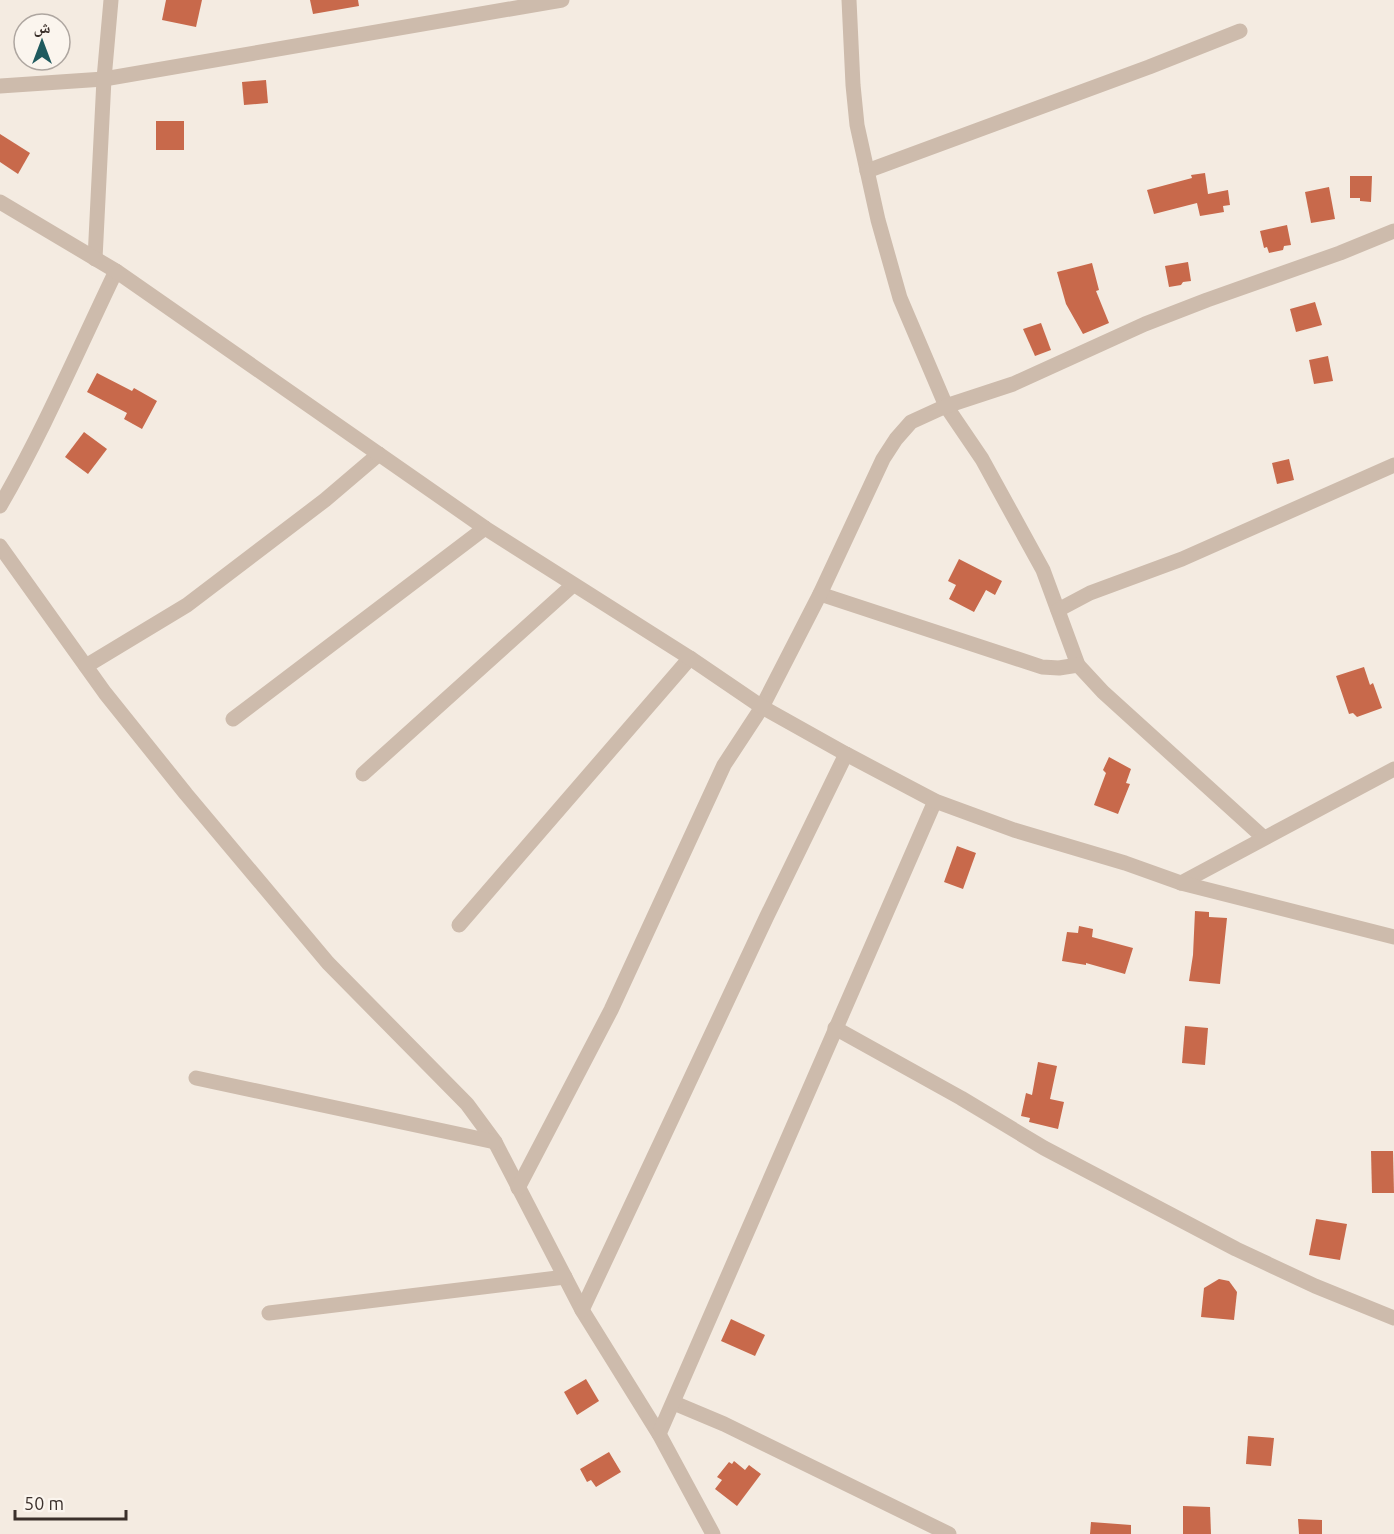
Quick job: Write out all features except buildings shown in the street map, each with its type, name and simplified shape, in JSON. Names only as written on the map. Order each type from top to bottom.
[{"type":"street","points":[[95,259],[104,79],[111,0]]},
{"type":"street","points":[[0,86],[104,79],[562,0]]},
{"type":"street","points":[[849,0],[857,125],[878,220],[900,298],[946,406],[982,459],[1043,570],[1078,665],[1103,692],[1263,838]]},
{"type":"street","points":[[867,171],[1240,31]]},
{"type":"street","points":[[0,202],[116,271],[485,528],[690,658],[762,707],[935,801],[1014,830],[1125,863],[1180,883],[1394,937]]},
{"type":"street","points":[[518,1188],[611,1010],[724,765],[762,707],[820,594],[883,459],[910,422],[946,406],[1013,384],[1145,324],[1394,231]]},
{"type":"street","points":[[0,506],[66,379],[116,271]]},
{"type":"street","points":[[87,666],[187,605],[325,501],[379,454]]},
{"type":"street","points":[[1058,610],[1090,593],[1182,559],[1394,465]]},
{"type":"street","points":[[233,719],[485,528]]},
{"type":"street","points":[[1,550],[158,761],[307,938],[360,997],[467,1104],[495,1142],[582,1310],[659,1434],[713,1534]]},
{"type":"street","points":[[363,774],[573,585]]},
{"type":"street","points":[[820,594],[1042,667],[1059,668],[1078,665]]},
{"type":"street","points":[[459,925],[690,658]]},
{"type":"street","points":[[582,1310],[766,916],[846,754]]},
{"type":"street","points":[[1180,883],[1394,769]]},
{"type":"street","points":[[659,1434],[935,801]]},
{"type":"street","points":[[835,1028],[961,1098],[1044,1148],[1236,1249],[1315,1286],[1394,1318]]},
{"type":"street","points":[[196,1078],[495,1142]]},
{"type":"street","points":[[269,1313],[565,1277]]},
{"type":"street","points":[[674,1403],[724,1424],[949,1534]]}]
